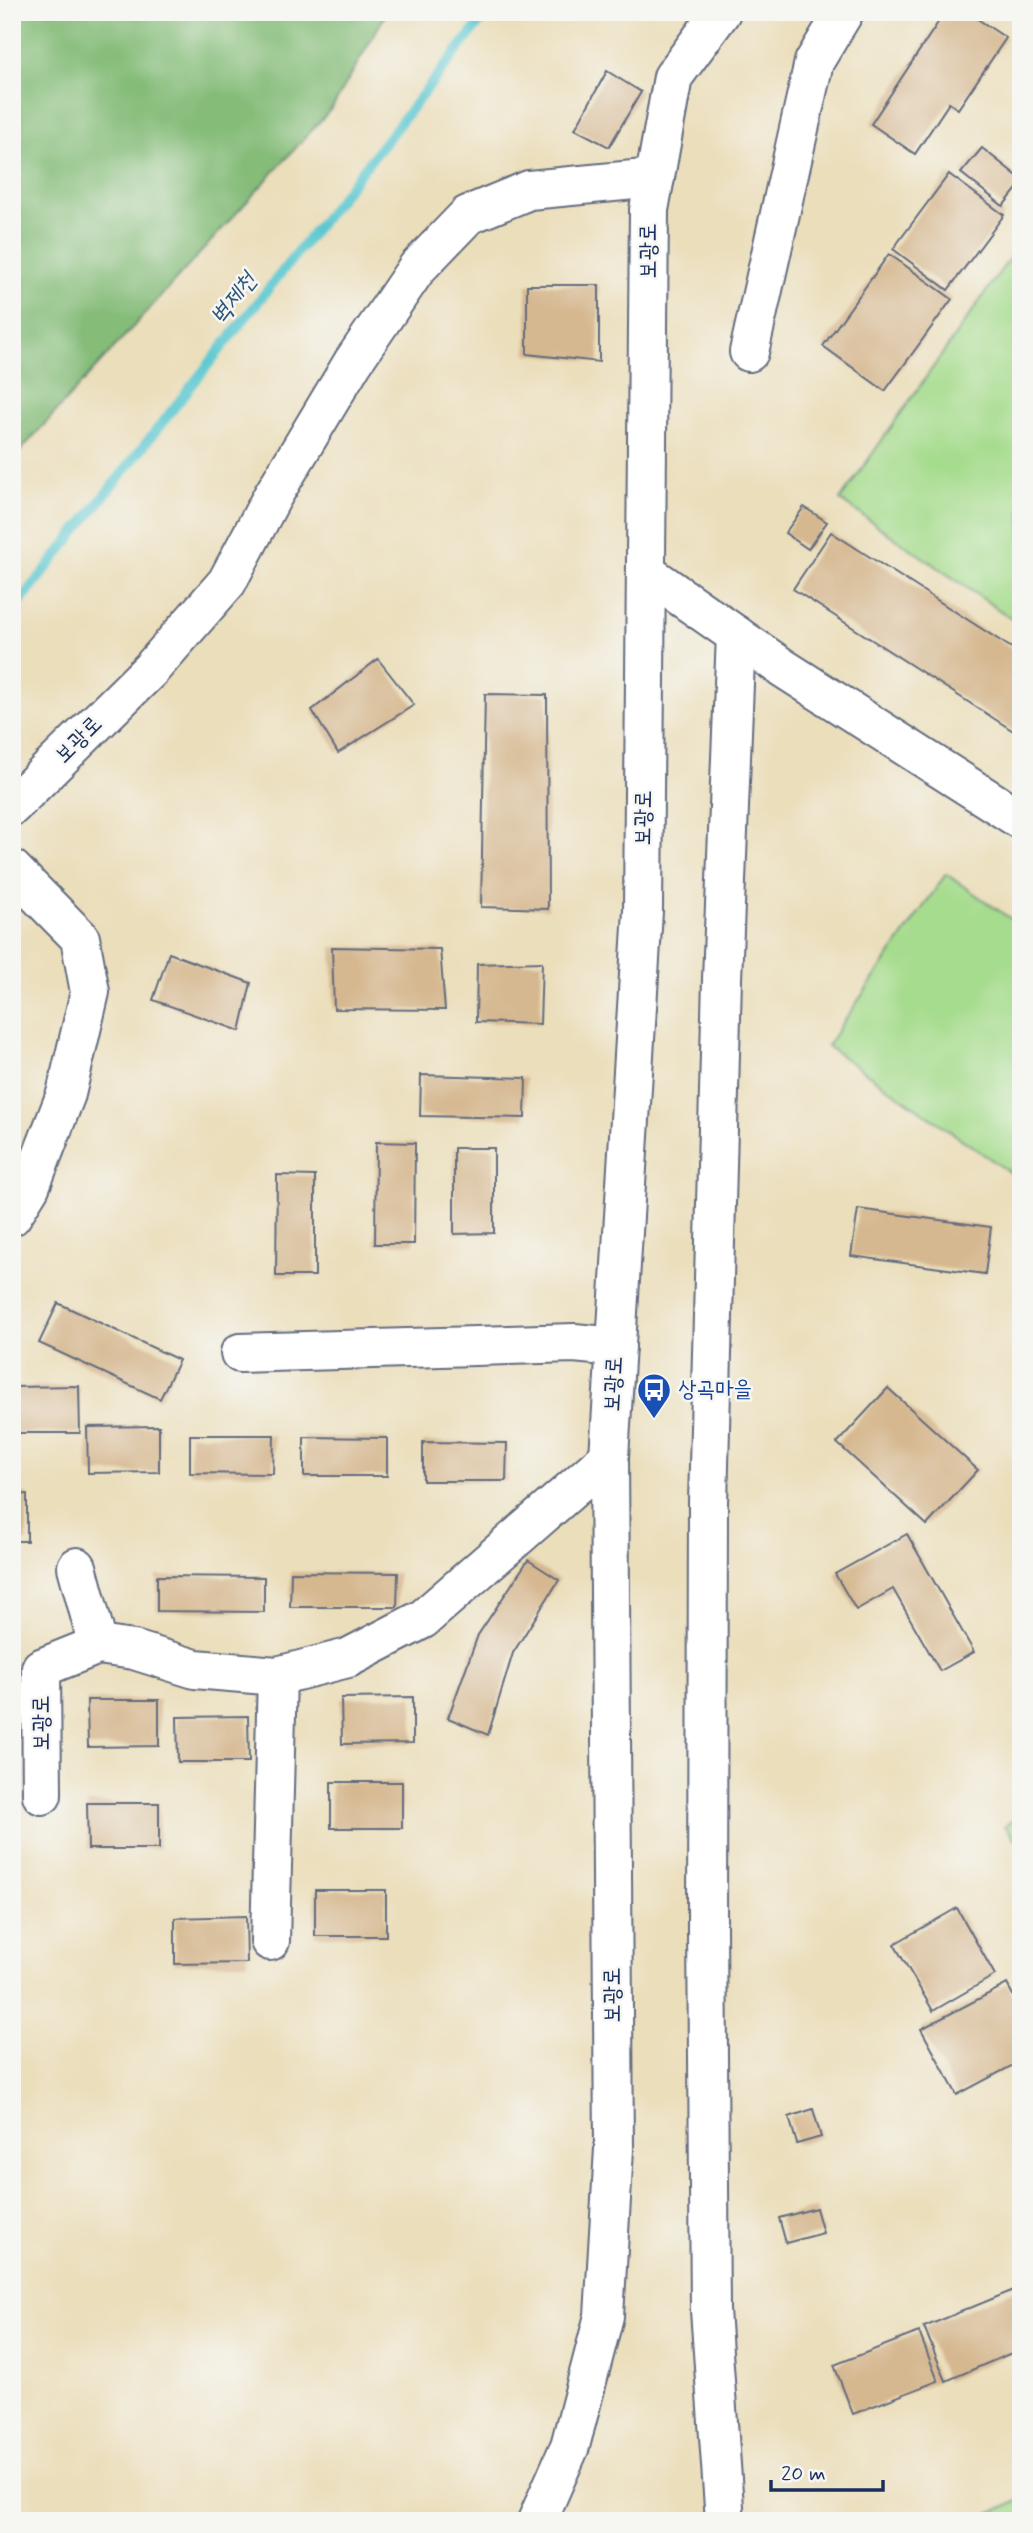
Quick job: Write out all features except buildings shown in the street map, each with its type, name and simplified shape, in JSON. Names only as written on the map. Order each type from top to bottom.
[{"type":"main road","name":"보광로","points":[[537,2521],[570,2446],[604,2316],[614,2149],[609,1457],[643,911],[649,210],[673,77],[721,12]]},
{"type":"main road","points":[[749,352],[814,62],[844,12]]},
{"type":"main road","name":"보광로","points":[[12,806],[151,669],[227,582],[272,497],[354,362],[416,268],[468,215],[530,190],[655,178]]},
{"type":"main road","points":[[647,573],[736,635],[1021,820]]},
{"type":"main road","points":[[725,2521],[710,2310],[708,1503],[722,979],[736,635]]},
{"type":"main road","points":[[12,869],[80,938],[90,992],[66,1094],[30,1187],[12,1216]]},
{"type":"main road","points":[[240,1353],[574,1343],[616,1347]]},
{"type":"main road","name":"보광로","points":[[42,1795],[41,1668],[98,1645],[134,1650],[195,1669],[276,1676],[348,1658],[424,1619],[609,1457]]},
{"type":"main road","points":[[77,1567],[98,1645]]},
{"type":"main road","points":[[270,1941],[276,1676]]},
{"type":"green space","points":[[12,12],[387,12],[332,108],[12,460]]},
{"type":"green space","points":[[1021,242],[1021,625],[840,500]]},
{"type":"green space","points":[[946,874],[1021,926],[1021,1180],[827,1046]]},
{"type":"green space","points":[[1021,1814],[1021,1846],[1005,1826]]},
{"type":"green space","points":[[1021,2500],[1021,2521],[969,2521]]},
{"type":"waterway","name":"벽제천","points":[[12,612],[488,12]]},
{"type":"place","name":"상곡마을","points":[[654,1420]]}]
